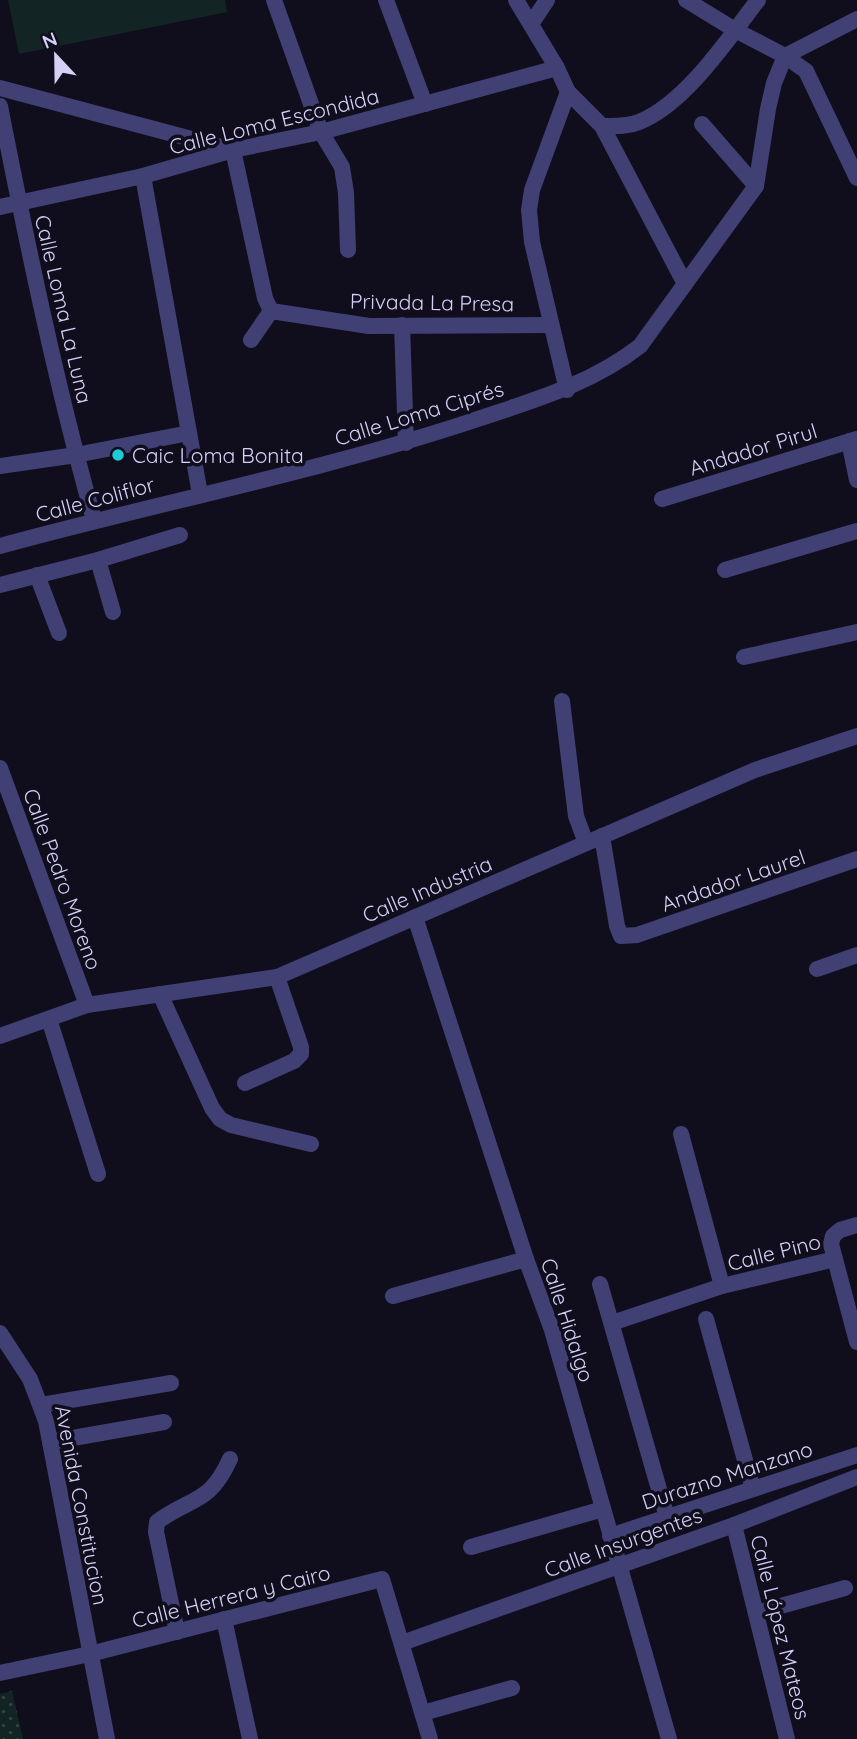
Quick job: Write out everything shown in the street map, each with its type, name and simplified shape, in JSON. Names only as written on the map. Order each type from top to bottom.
[{"type":"street","points":[[274,0],[321,132],[342,167],[348,250]]},
{"type":"street","points":[[386,0],[425,104]]},
{"type":"street","points":[[516,0],[557,68],[568,92],[602,126],[685,284]]},
{"type":"street","points":[[531,24],[547,0]]},
{"type":"street","points":[[686,0],[785,56],[806,71],[857,178]]},
{"type":"street","points":[[602,126],[640,122],[678,98],[758,0]]},
{"type":"street","points":[[755,186],[774,83],[785,56],[857,19]]},
{"type":"street","name":"Calle Loma Escondida","points":[[0,207],[143,176],[233,150],[321,132],[557,68]]},
{"type":"street","points":[[0,88],[233,150],[265,298],[271,311],[251,340]]},
{"type":"street","points":[[567,390],[532,242],[528,210],[532,190],[568,92]]},
{"type":"street","name":"Calle Loma La Luna","points":[[0,106],[76,455],[94,520]]},
{"type":"street","points":[[702,124],[755,186]]},
{"type":"street","points":[[143,176],[200,494]]},
{"type":"street","name":"Calle Loma Ciprés","points":[[200,494],[406,443],[567,390],[617,364],[640,346],[755,186]]},
{"type":"street","name":"Privada La Presa","points":[[271,311],[369,326],[551,325]]},
{"type":"street","points":[[402,325],[406,443]]},
{"type":"street","points":[[0,466],[76,455],[189,433]]},
{"type":"street","points":[[853,440],[857,480]]},
{"type":"street","name":"Andador Pirul","points":[[662,499],[853,440]]},
{"type":"street","name":"Calle Coliflor","points":[[0,546],[200,494]]},
{"type":"street","points":[[725,570],[857,531]]},
{"type":"street","points":[[0,584],[98,560],[180,535]]},
{"type":"street","points":[[98,560],[113,612]]},
{"type":"street","points":[[37,575],[59,633]]},
{"type":"street","points":[[744,657],[857,632]]},
{"type":"street","points":[[562,701],[576,816],[594,840]]},
{"type":"street","name":"Calle Industria","points":[[0,1036],[87,1005],[277,976],[755,770],[857,736]]},
{"type":"street","name":"Calle Pedro Moreno","points":[[0,768],[87,1005]]},
{"type":"street","name":"Andador Laurel","points":[[594,840],[621,936],[637,935],[857,859]]},
{"type":"street","name":"Calle Hidalgo","points":[[415,917],[526,1259],[552,1330],[668,1739]]},
{"type":"street","points":[[817,969],[857,955]]},
{"type":"street","points":[[245,1083],[294,1061],[301,1054],[277,976]]},
{"type":"street","points":[[160,994],[212,1108],[220,1119],[231,1125],[312,1144]]},
{"type":"street","points":[[49,1019],[97,1174]]},
{"type":"street","points":[[681,1135],[722,1286]]},
{"type":"street","points":[[856,1335],[831,1244],[832,1236],[840,1230],[857,1225]]},
{"type":"street","points":[[393,1296],[526,1259]]},
{"type":"street","name":"Calle Pino","points":[[611,1323],[722,1286],[835,1259]]},
{"type":"street","points":[[600,1284],[667,1517]]},
{"type":"street","points":[[706,1319],[753,1489]]},
{"type":"street","name":"Avenida Constitucion","points":[[0,1333],[7,1356],[30,1379],[41,1405],[107,1739]]},
{"type":"street","points":[[41,1405],[171,1382]]},
{"type":"street","points":[[50,1441],[164,1422]]},
{"type":"street","name":"Durazno Manzano","points":[[610,1536],[857,1455]]},
{"type":"street","points":[[177,1632],[156,1532],[157,1522],[166,1515],[200,1500],[216,1484],[230,1459]]},
{"type":"street","name":"Calle Insurgentes","points":[[402,1643],[734,1525],[857,1477]]},
{"type":"street","points":[[471,1547],[603,1509]]},
{"type":"street","name":"Calle López Mateos","points":[[734,1525],[787,1739]]},
{"type":"street","name":"Calle Herrera y Cairo","points":[[0,1673],[90,1654],[382,1579],[402,1643]]},
{"type":"street","points":[[756,1613],[845,1588]]},
{"type":"street","points":[[224,1619],[250,1739]]},
{"type":"street","points":[[402,1643],[430,1739]]},
{"type":"street","points":[[423,1713],[512,1688]]},
{"type":"green space","points":[[8,0],[225,0],[227,12],[19,54]]},
{"type":"green space","points":[[12,1691],[23,1739],[0,1739],[0,1694]]},
{"type":"place","name":"Caic Loma Bonita","points":[[118,455]]}]
